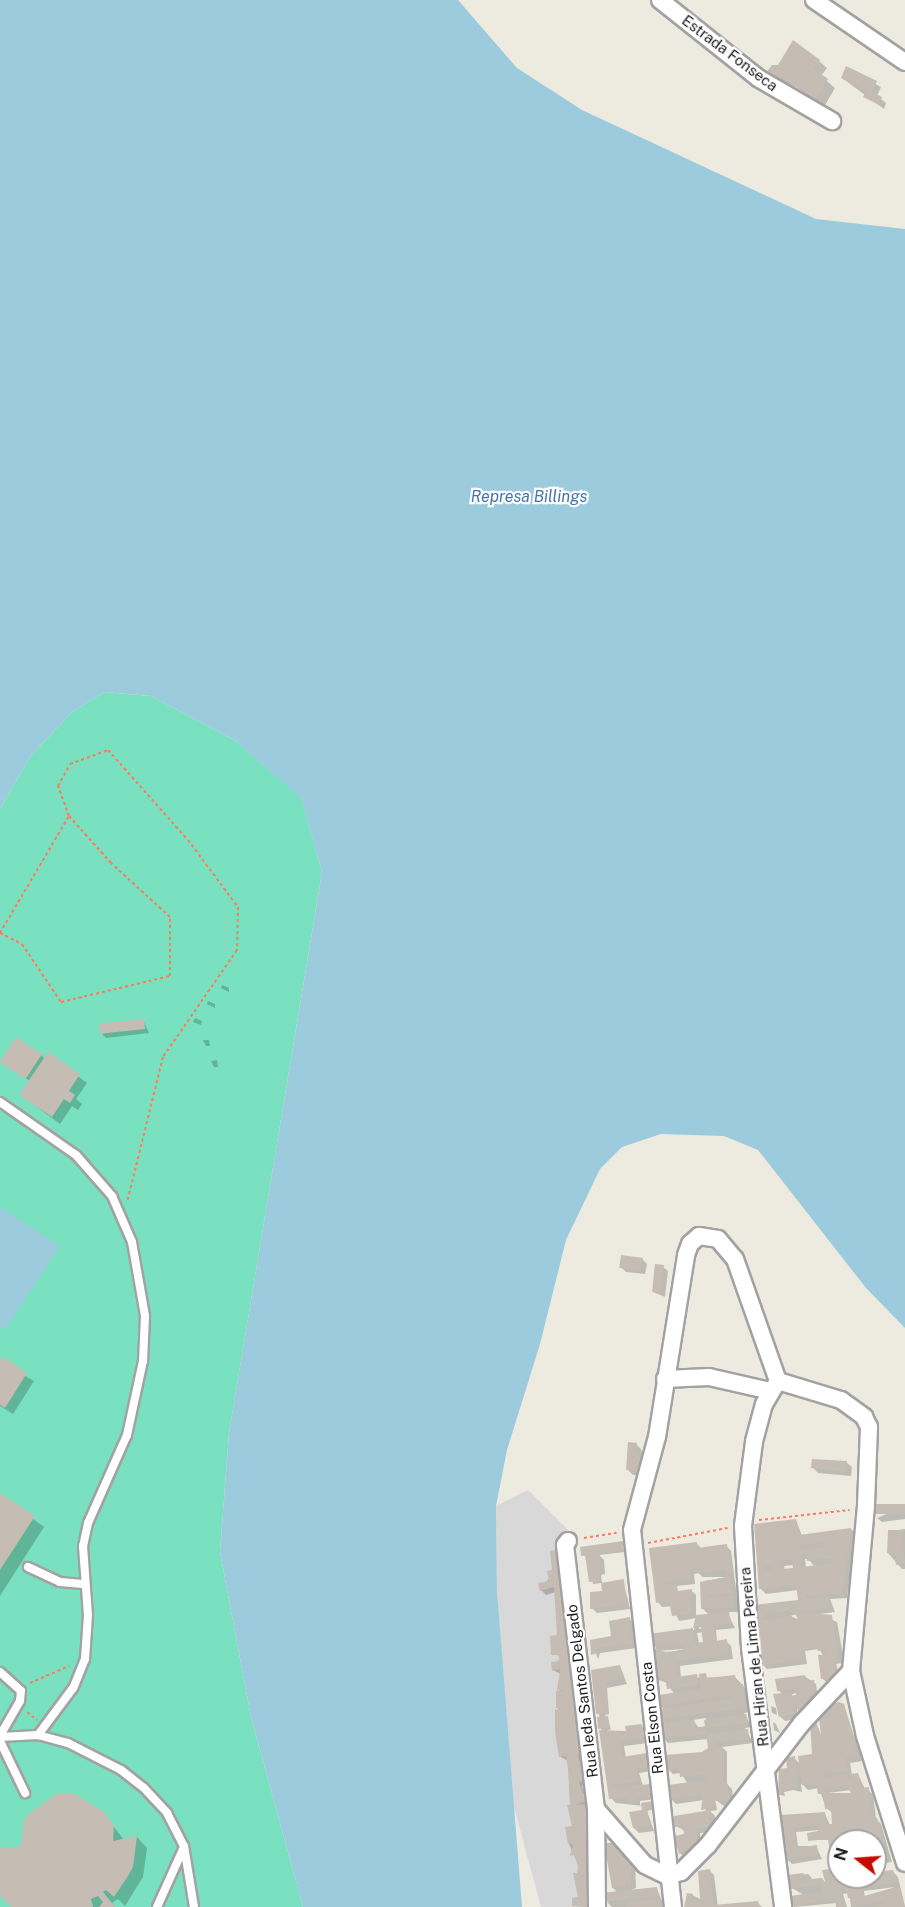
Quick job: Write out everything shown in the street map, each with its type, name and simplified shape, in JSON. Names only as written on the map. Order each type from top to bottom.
[{"type":"street","name":"Estrada Fonseca","points":[[660,0],[758,78],[832,121]]},
{"type":"street","points":[[814,0],[905,62]]},
{"type":"street","points":[[632,1530],[653,1455],[686,1255],[693,1240],[704,1236],[718,1239],[735,1259],[774,1386]]},
{"type":"street","points":[[665,1379],[709,1377],[774,1386],[842,1400],[864,1417],[870,1439],[851,1671],[865,1736],[905,1863]]},
{"type":"street","name":"Rua Hiran de Lima Pereira","points":[[774,1386],[754,1442],[743,1526],[750,1648],[783,1907]]},
{"type":"street","name":"Rua Elson Costa","points":[[632,1530],[673,1907]]},
{"type":"street","name":"Rua Ieda Santos Delgado","points":[[568,1541],[565,1545],[596,1809],[597,1907]]},
{"type":"street","points":[[596,1809],[645,1865],[668,1875],[681,1872],[693,1862],[765,1768],[851,1671]]},
{"type":"lane","points":[[0,1102],[76,1155],[96,1175],[123,1217],[141,1288],[143,1361],[127,1435],[88,1523],[83,1546],[83,1584],[88,1615],[85,1659],[73,1688],[38,1734]]},
{"type":"lane","points":[[28,1567],[60,1582],[83,1584]]},
{"type":"lane","points":[[0,1672],[20,1688],[18,1704],[0,1738]]},
{"type":"lane","points":[[0,1738],[38,1734],[93,1754],[129,1776],[167,1813],[184,1846],[194,1907]]},
{"type":"lane","points":[[0,1738],[25,1793]]},
{"type":"lane","points":[[157,1907],[184,1846]]},
{"type":"path","points":[[69,816],[0,933],[22,944],[61,1002],[170,976],[170,917],[111,863],[69,816],[58,786],[70,764],[108,750],[188,840],[238,907],[237,950],[163,1058],[123,1217]]},
{"type":"path","points":[[568,1541],[632,1530],[643,1544],[743,1526],[753,1520],[866,1506]]},
{"type":"path","points":[[20,1688],[85,1659]]},
{"type":"path","points":[[18,1704],[44,1727]]},
{"type":"shaded area","points":[[528,1490],[572,1534],[599,1907],[541,1907],[511,1796],[497,1592],[496,1506]]},
{"type":"green space","points":[[104,692],[151,696],[234,740],[301,797],[322,872],[229,1433],[220,1552],[251,1717],[303,1907],[0,1907],[0,809],[30,757],[71,713]]},
{"type":"water","name":"Represa Billings","points":[[0,0],[458,0],[517,68],[582,110],[816,219],[905,229],[905,1328],[866,1288],[758,1150],[724,1136],[661,1134],[622,1147],[600,1169],[566,1240],[540,1344],[507,1450],[496,1506],[497,1592],[522,1907],[303,1907],[251,1717],[220,1552],[229,1433],[322,872],[301,798],[234,740],[151,696],[104,692],[71,713],[30,757],[0,809]]},
{"type":"water","points":[[0,1207],[60,1246],[7,1327],[0,1328]]},
{"type":"building","points":[[793,40],[820,60],[814,69],[828,79],[816,101],[787,80],[765,74],[772,65],[778,65]]},
{"type":"building","points":[[846,66],[877,81],[872,92],[882,97],[879,105],[863,97],[866,91],[841,78]]},
{"type":"building","points":[[144,1019],[145,1029],[100,1034],[99,1024]]},
{"type":"building","points":[[16,1037],[42,1054],[26,1079],[0,1062]]},
{"type":"building","points":[[48,1052],[80,1074],[69,1091],[75,1095],[70,1103],[64,1099],[52,1117],[19,1095]]},
{"type":"building","points":[[621,1255],[643,1258],[641,1271],[619,1268]]},
{"type":"building","points":[[655,1264],[664,1265],[661,1293],[652,1292]]},
{"type":"building","points":[[4,1357],[27,1373],[5,1408],[0,1405],[0,1360]]},
{"type":"building","points":[[628,1442],[637,1443],[636,1454],[646,1455],[645,1471],[626,1470]]},
{"type":"building","points":[[812,1459],[847,1461],[847,1472],[811,1468]]},
{"type":"building","points":[[0,1493],[35,1516],[0,1570]]},
{"type":"building","points":[[876,1504],[905,1504],[905,1514],[876,1514]]},
{"type":"building","points":[[796,1519],[799,1535],[851,1528],[843,1594],[806,1595],[807,1599],[829,1596],[831,1608],[799,1612],[832,1615],[838,1659],[833,1659],[836,1672],[828,1678],[821,1679],[818,1655],[826,1654],[825,1651],[818,1651],[817,1648],[802,1650],[803,1660],[761,1665],[754,1605],[798,1600],[796,1585],[759,1589],[754,1524]],"holes":[[[823,1542],[824,1547],[800,1550],[800,1545]],[[806,1554],[807,1561],[832,1558],[833,1563],[802,1567],[801,1555]],[[792,1560],[793,1568],[764,1571],[764,1567],[771,1566],[772,1570],[781,1569],[780,1561]],[[793,1610],[798,1619],[793,1620],[792,1616],[762,1620],[767,1614]]]},
{"type":"building","points":[[902,1527],[905,1564],[896,1565],[894,1554],[887,1553],[888,1530],[902,1530]]},
{"type":"building","points":[[623,1541],[623,1551],[600,1554],[601,1570],[595,1572],[600,1572],[601,1581],[589,1582],[585,1555],[581,1556],[580,1547]]},
{"type":"building","points":[[697,1542],[697,1548],[727,1544],[731,1575],[726,1575],[726,1570],[697,1573],[696,1568],[690,1569],[691,1580],[660,1583],[675,1584],[677,1591],[692,1589],[691,1614],[672,1616],[669,1602],[656,1603],[649,1548]]},
{"type":"building","points":[[562,1549],[576,1686],[572,1689],[578,1689],[584,1753],[578,1754],[579,1761],[584,1760],[586,1781],[579,1782],[583,1794],[587,1794],[587,1801],[575,1805],[589,1804],[591,1862],[587,1871],[590,1873],[590,1907],[572,1906],[572,1898],[578,1897],[573,1873],[577,1873],[578,1866],[574,1855],[570,1856],[573,1844],[568,1844],[565,1827],[572,1826],[567,1805],[570,1805],[566,1756],[559,1757],[555,1732],[555,1710],[561,1708],[556,1708],[556,1691],[564,1690],[557,1690],[560,1669],[552,1671],[551,1662],[559,1661],[559,1655],[551,1655],[550,1636],[557,1635],[554,1587],[540,1591],[538,1583],[549,1581],[547,1571],[552,1570],[550,1551]]},
{"type":"building","points":[[731,1576],[733,1594],[707,1595],[710,1599],[733,1595],[734,1607],[701,1609],[700,1582]]},
{"type":"building","points":[[624,1579],[626,1604],[590,1609],[590,1592],[602,1591],[601,1583]]},
{"type":"building","points":[[729,1612],[731,1623],[714,1626],[716,1641],[727,1639],[728,1655],[675,1661],[677,1677],[697,1674],[699,1685],[667,1689],[665,1678],[654,1679],[651,1648],[666,1652],[683,1650],[682,1645],[651,1646],[649,1634],[693,1628],[696,1615]],"holes":[[[701,1627],[703,1642],[695,1643],[693,1628]]]},
{"type":"building","points":[[630,1617],[632,1644],[596,1648],[597,1653],[591,1655],[590,1640],[611,1636],[609,1621]]},
{"type":"building","points":[[620,1665],[623,1679],[606,1683],[608,1713],[596,1714],[591,1670]]},
{"type":"building","points":[[706,1673],[707,1678],[735,1675],[737,1685],[743,1684],[746,1708],[665,1719],[666,1723],[694,1719],[695,1728],[705,1726],[704,1720],[746,1714],[748,1723],[705,1728],[706,1734],[662,1739],[658,1709],[733,1699],[732,1695],[659,1706],[658,1695],[700,1689],[699,1674]]},
{"type":"building","points":[[805,1675],[806,1681],[814,1680],[815,1690],[798,1711],[797,1705],[793,1706],[794,1714],[779,1717],[773,1694],[791,1692],[791,1696],[796,1695],[796,1691],[807,1689],[777,1691],[775,1679]]},
{"type":"building","points":[[839,1702],[844,1704],[858,1757],[846,1758],[848,1772],[825,1773],[825,1778],[847,1774],[851,1783],[850,1774],[858,1773],[861,1788],[869,1787],[872,1818],[877,1818],[880,1829],[827,1829],[827,1839],[808,1841],[807,1833],[818,1831],[817,1825],[794,1828],[797,1848],[817,1845],[818,1855],[786,1860],[780,1815],[825,1812],[826,1824],[832,1824],[831,1808],[825,1809],[823,1794],[818,1794],[816,1784],[802,1785],[798,1756],[812,1754],[810,1722],[814,1717],[821,1735],[819,1718],[825,1706]],"holes":[[[847,1786],[851,1793],[825,1793],[825,1789]]]},
{"type":"building","points":[[608,1716],[610,1727],[598,1729],[597,1717]]},
{"type":"building","points":[[642,1724],[644,1738],[620,1742],[623,1757],[646,1753],[648,1768],[621,1770],[637,1769],[639,1781],[613,1785],[613,1788],[651,1784],[652,1798],[636,1797],[636,1801],[629,1802],[629,1797],[609,1799],[599,1730],[626,1731],[625,1726]]},
{"type":"building","points":[[748,1729],[749,1739],[716,1743],[717,1747],[722,1746],[723,1783],[727,1782],[730,1801],[725,1807],[723,1800],[714,1801],[715,1808],[701,1810],[703,1795],[670,1799],[668,1785],[705,1780],[705,1774],[680,1777],[679,1768],[667,1770],[665,1755],[702,1752],[708,1748],[706,1734]]},
{"type":"building","points":[[795,1756],[798,1788],[783,1790],[784,1795],[778,1795],[779,1769],[787,1768],[786,1758]]},
{"type":"building","points":[[57,1793],[73,1793],[104,1812],[114,1825],[113,1841],[137,1836],[133,1867],[128,1876],[114,1897],[106,1890],[103,1892],[115,1907],[99,1907],[103,1902],[98,1896],[91,1899],[93,1907],[11,1907],[0,1896],[0,1847],[20,1847],[25,1817]]},
{"type":"building","points":[[653,1801],[653,1808],[647,1809],[650,1826],[633,1828],[629,1812],[642,1810],[641,1803]]},
{"type":"building","points":[[711,1810],[710,1827],[696,1829],[698,1843],[679,1854],[674,1836],[684,1834],[683,1826],[674,1827],[674,1816]]},
{"type":"building","points":[[604,1843],[619,1843],[624,1856],[631,1856],[631,1883],[625,1883],[625,1887],[612,1888]]},
{"type":"building","points":[[710,1869],[714,1905],[758,1901],[759,1907],[684,1907],[687,1893],[693,1894],[692,1900],[700,1899],[698,1871]]},
{"type":"building","points":[[822,1870],[827,1870],[827,1889],[841,1889],[846,1907],[836,1907],[835,1898],[792,1907],[791,1896],[822,1891],[821,1885],[790,1889],[788,1875],[804,1873],[801,1880],[822,1878],[826,1885]]},
{"type":"building","points":[[893,1870],[898,1882],[887,1884],[887,1871]]},
{"type":"building","points":[[900,1886],[905,1907],[875,1907],[886,1900],[851,1907],[850,1900],[853,1899],[848,1898],[846,1889],[862,1889],[864,1896]]},
{"type":"building","points":[[657,1887],[658,1896],[606,1901],[605,1892]]},
{"type":"building","points":[[664,1899],[665,1907],[627,1907],[627,1902]]}]
